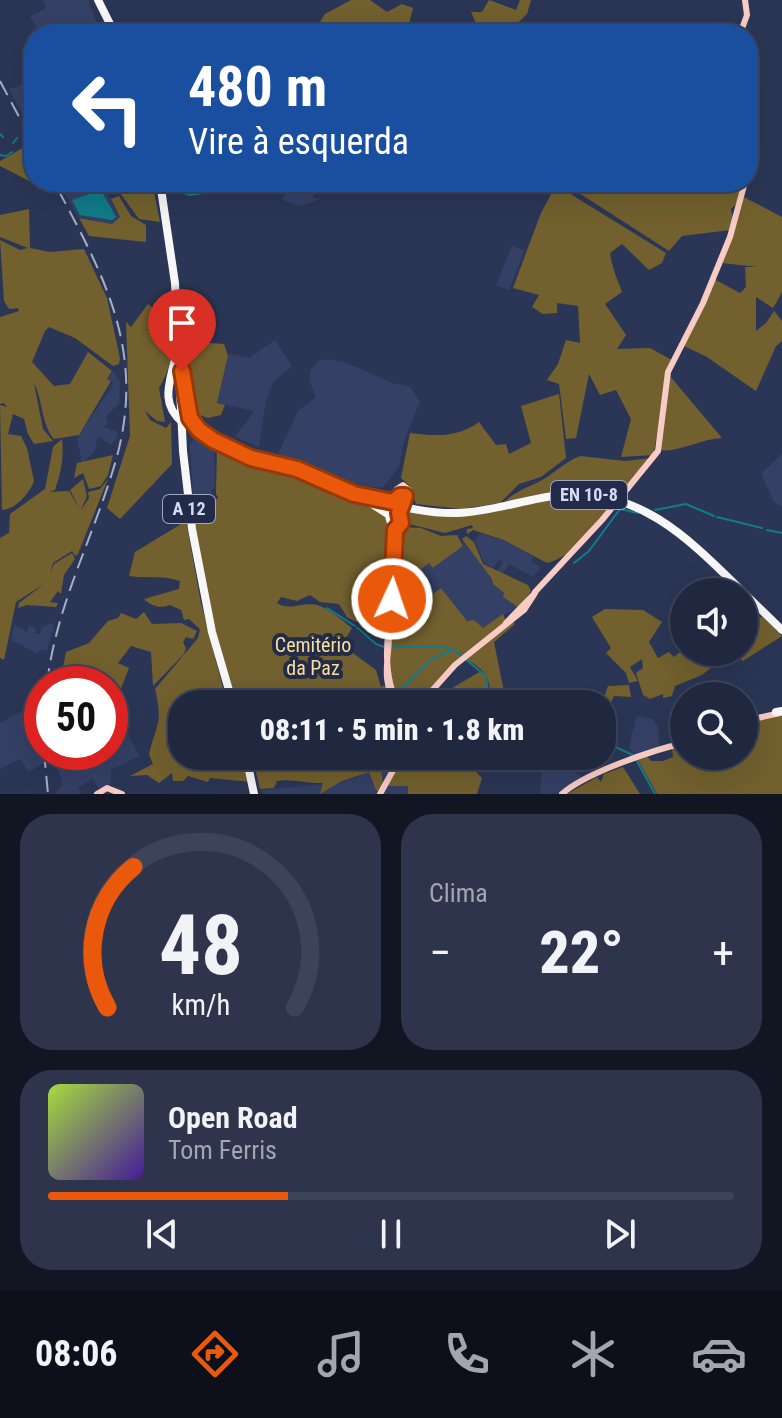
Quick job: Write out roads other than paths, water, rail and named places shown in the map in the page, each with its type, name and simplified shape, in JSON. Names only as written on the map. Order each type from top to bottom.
[{"type":"highway","points":[[97,0],[106,24]]},
{"type":"highway","points":[[97,0],[107,24]]},
{"type":"highway","name":"A 12","points":[[158,192],[172,283],[181,461],[191,542],[208,629],[227,690]]},
{"type":"highway","name":"A 12","points":[[159,192],[172,251],[179,326],[183,451],[192,529],[209,620],[227,690]]},
{"type":"highway","points":[[179,326],[189,416],[199,430],[217,443]]},
{"type":"highway","points":[[176,353],[167,392],[172,411],[188,426],[252,460],[298,471],[354,495],[376,506],[395,521]]},
{"type":"highway","points":[[354,495],[400,499]]},
{"type":"highway","name":"EN 10-8","points":[[400,499],[405,508],[468,512],[560,495],[612,499],[643,509],[668,523],[728,578]]},
{"type":"highway","name":"EN 10-8","points":[[758,607],[782,631]]},
{"type":"highway","points":[[251,770],[256,794]]},
{"type":"main road","points":[[744,24],[747,15],[745,0]]},
{"type":"main road","points":[[433,690],[463,658],[523,609],[636,480],[660,447],[668,372],[703,303],[708,282],[730,237],[742,192]]},
{"type":"main road","points":[[388,690],[385,674],[389,616],[396,611],[391,604],[395,521],[400,499]]},
{"type":"main road","points":[[758,717],[780,712]]},
{"type":"main road","points":[[564,794],[588,778],[670,747]]},
{"type":"main road","points":[[381,794],[393,770]]},
{"type":"main road","points":[[97,794],[107,788],[122,794]]},
{"type":"waterway","points":[[0,134],[3,137]]},
{"type":"waterway","points":[[13,143],[17,138]]},
{"type":"waterway","points":[[0,155],[6,156],[12,152]]},
{"type":"waterway","points":[[181,192],[190,195],[209,192]]},
{"type":"waterway","points":[[655,510],[686,504],[714,516]]},
{"type":"waterway","points":[[574,563],[589,551],[620,509],[638,513]]},
{"type":"waterway","points":[[717,517],[762,528]]},
{"type":"waterway","points":[[767,530],[782,533]]},
{"type":"waterway","points":[[327,608],[355,626]]},
{"type":"waterway","points":[[360,630],[384,647]]},
{"type":"waterway","points":[[392,647],[441,646],[449,649]]},
{"type":"waterway","points":[[430,660],[453,649],[486,676],[488,690]]},
{"type":"waterway","points":[[400,690],[428,662]]},
{"type":"waterway","points":[[616,747],[633,755]]},
{"type":"waterway","points":[[637,761],[655,794]]},
{"type":"railway","points":[[0,81],[24,126]]},
{"type":"railway","points":[[50,666],[66,601],[113,470],[123,429],[126,391],[124,354],[105,286],[59,192]]},
{"type":"railway","points":[[46,770],[48,794]]},
{"type":"park label","name":"Cemitério da Paz","points":[[313,656]]}]
